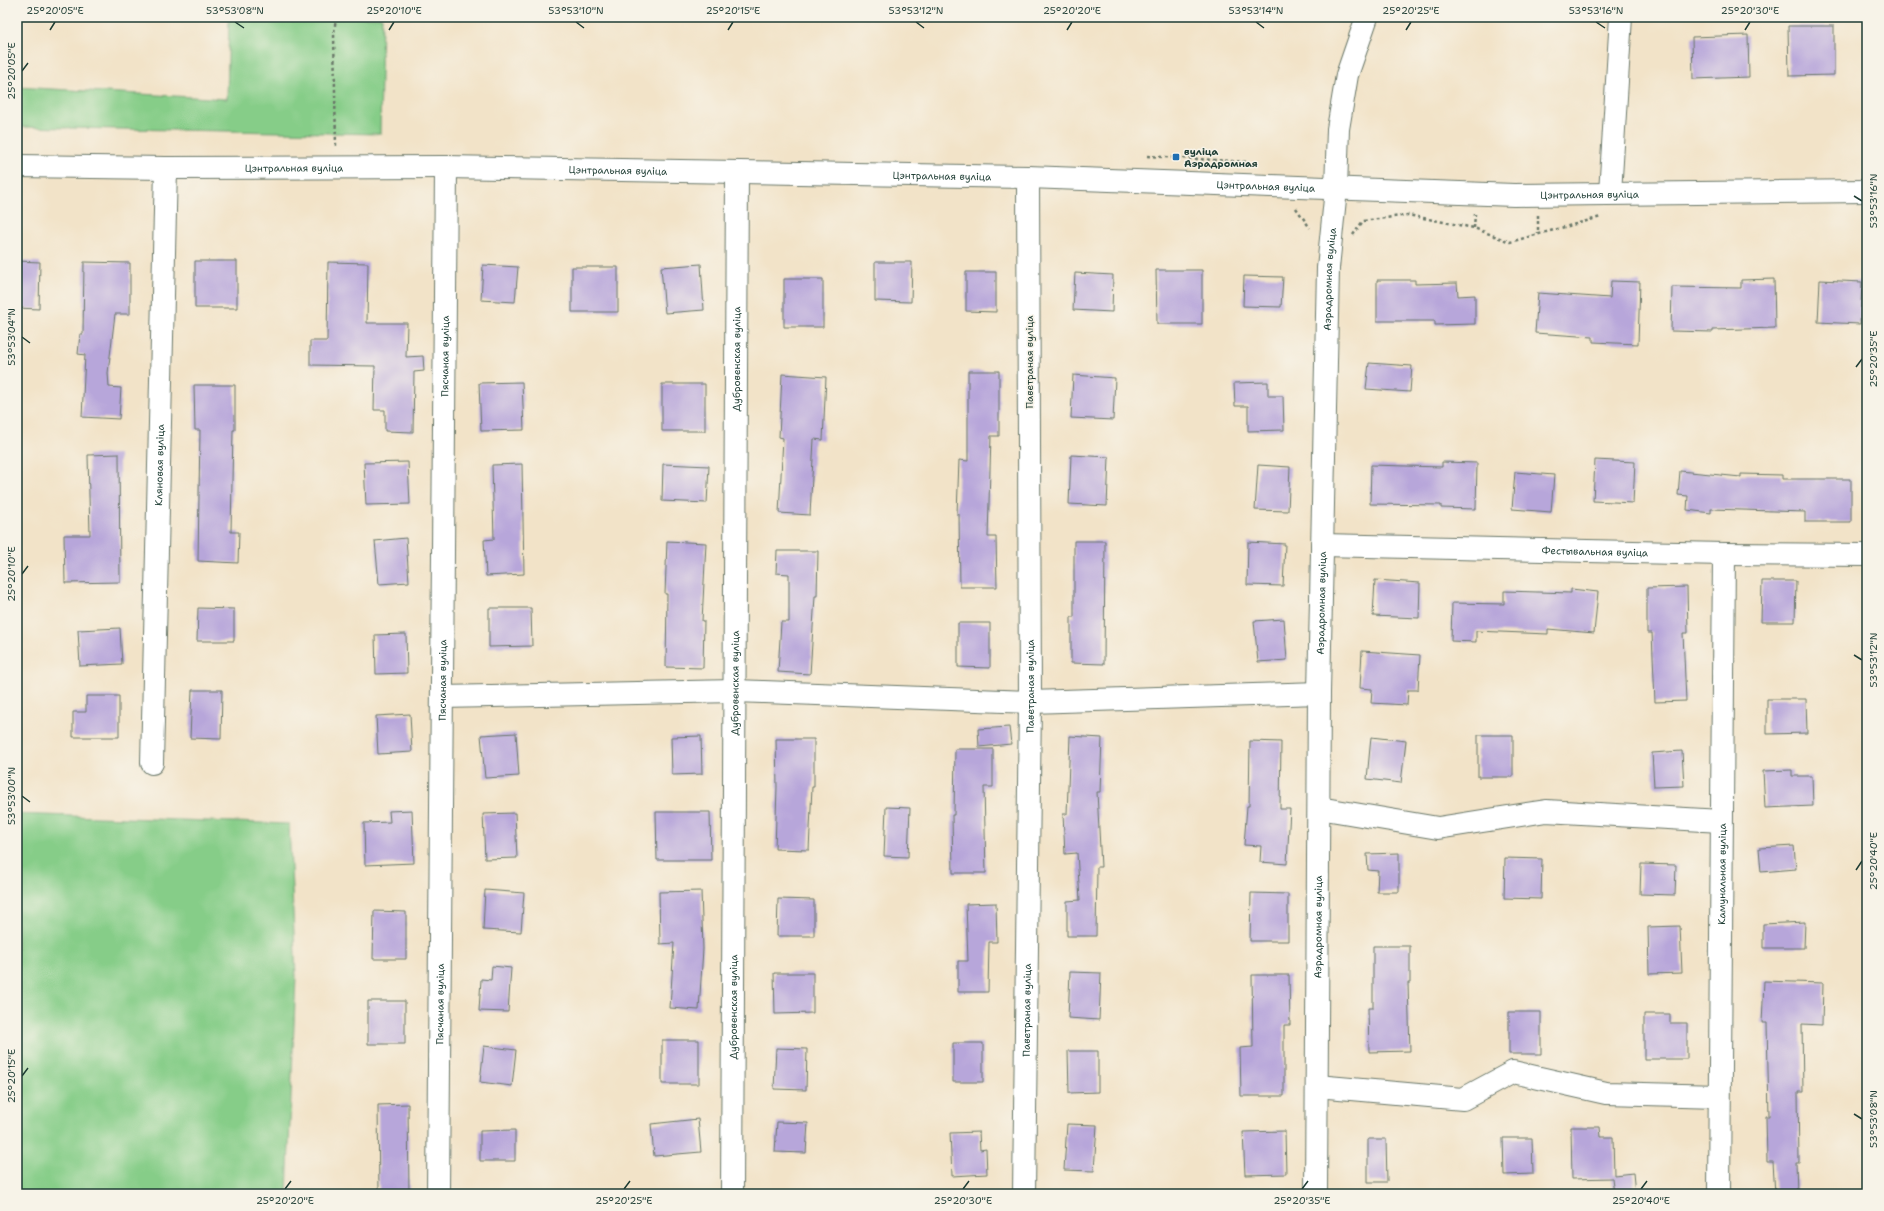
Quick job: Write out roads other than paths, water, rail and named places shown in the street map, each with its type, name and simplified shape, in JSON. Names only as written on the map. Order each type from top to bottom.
[{"type":"street","name":"Аэрадромная вуліца","points":[[1316,1194],[1319,693],[1328,268],[1336,189],[1338,129],[1347,75],[1367,17]]},
{"type":"street","points":[[1610,193],[1621,17]]},
{"type":"street","name":"Цэнтральная вуліца","points":[[17,166],[166,168],[446,167],[1028,177],[1514,195],[1867,191]]},
{"type":"street","name":"Пясчаная вуліца","points":[[438,1194],[446,167]]},
{"type":"street","name":"Кляновая вуліца","points":[[152,763],[166,168]]},
{"type":"street","name":"Дубровенская вуліца","points":[[732,1194],[737,172]]},
{"type":"street","name":"Паветраная вуліца","points":[[1024,1194],[1030,702],[1028,177]]},
{"type":"street","name":"Фестывальная вуліца","points":[[1322,545],[1724,554],[1867,555]]},
{"type":"street","name":"Камунальная вуліца","points":[[1719,1194],[1724,554]]},
{"type":"street","points":[[442,697],[735,691],[1030,702],[1319,693]]},
{"type":"street","points":[[1318,808],[1438,828],[1546,811],[1721,821]]},
{"type":"street","points":[[1317,1086],[1463,1099],[1513,1072],[1606,1093],[1719,1096]]},
{"type":"place","name":"вуліца Аэрадромная","points":[[1176,157]]}]
